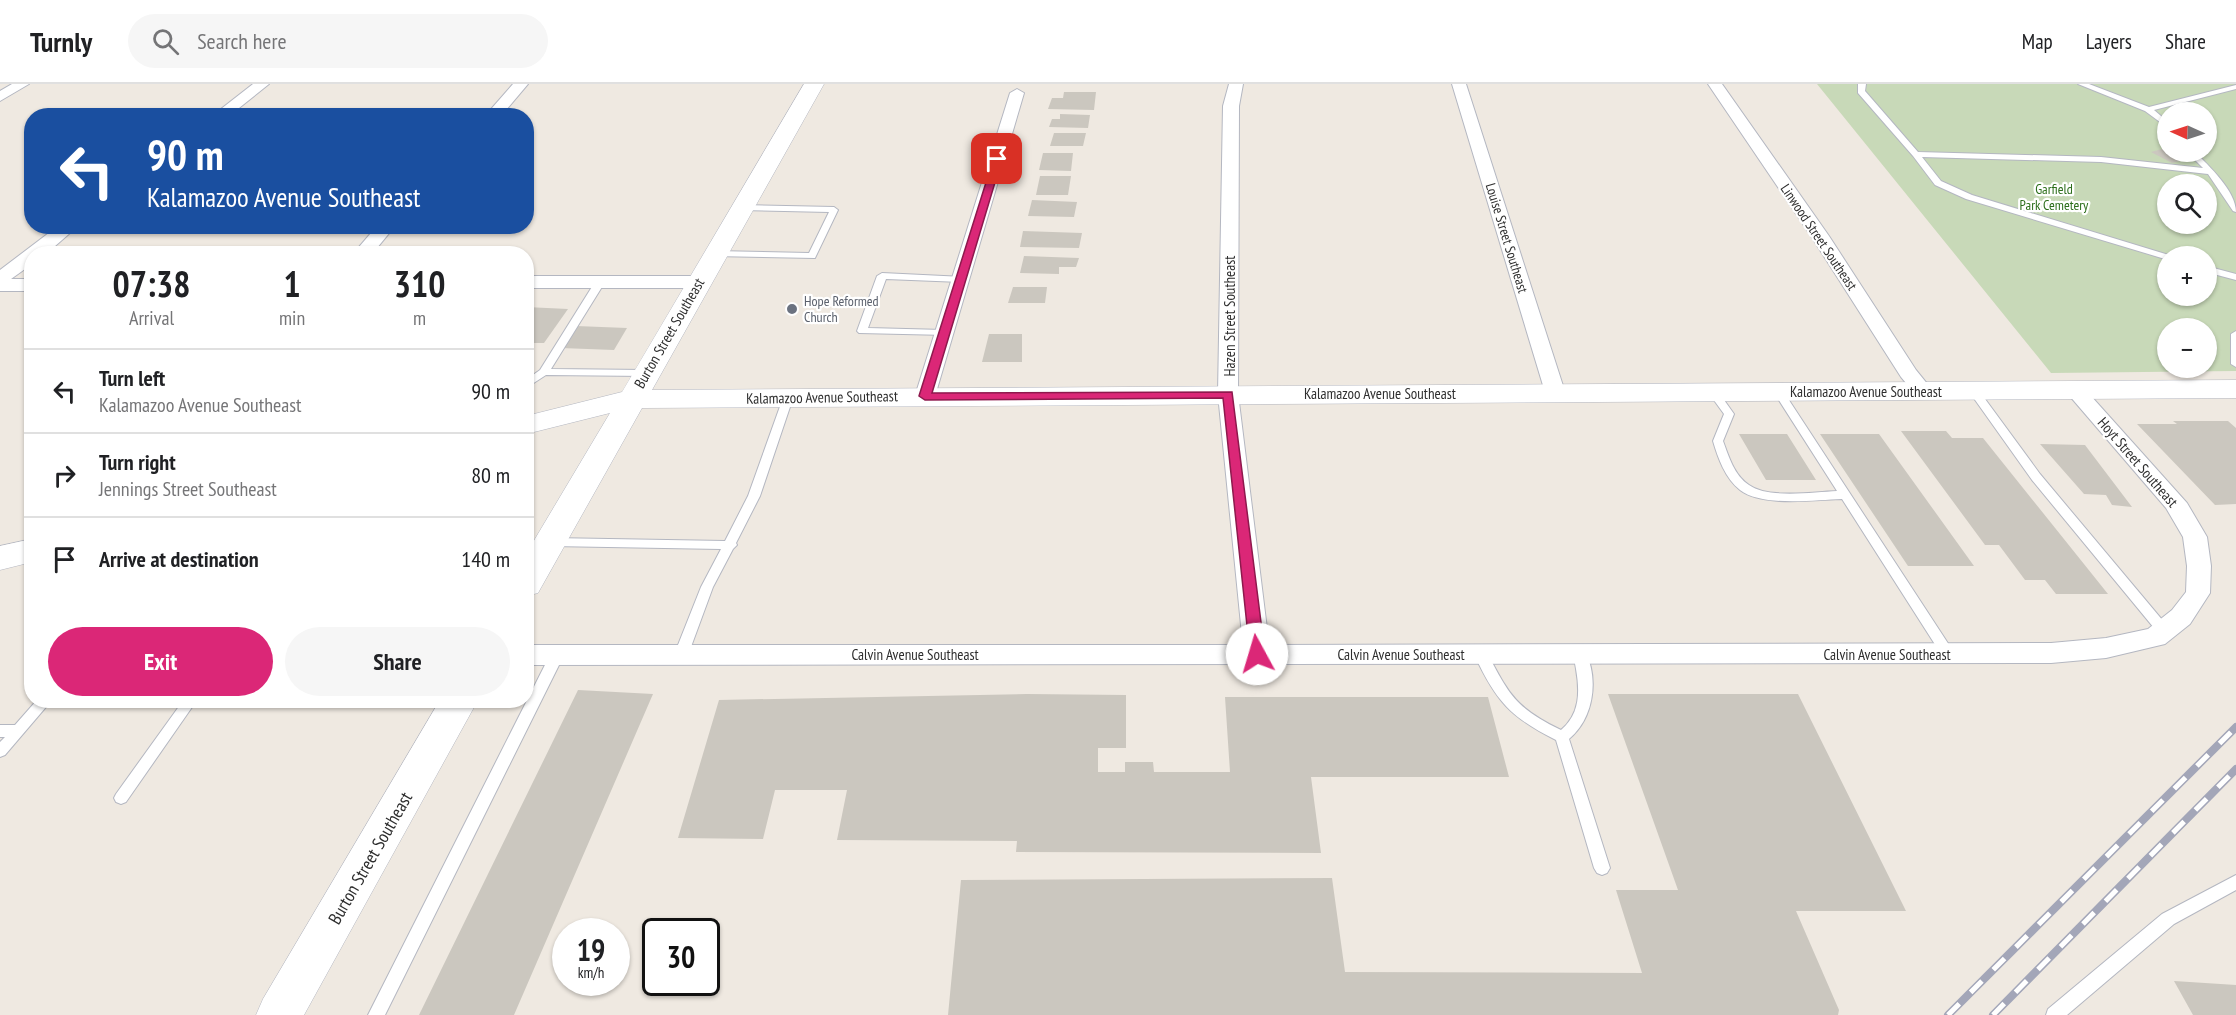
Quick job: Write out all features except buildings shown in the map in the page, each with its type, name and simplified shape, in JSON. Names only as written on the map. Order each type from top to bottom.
[{"type":"main road","name":"Burton Street Southeast","points":[[534,570],[814,84]]},
{"type":"main road","name":"Kalamazoo Avenue Southeast","points":[[534,423],[631,399],[2236,389]]},
{"type":"main road","points":[[0,558],[24,552]]},
{"type":"main road","name":"Burton Street Southeast","points":[[279,1015],[455,708]]},
{"type":"street","points":[[0,97],[22,84]]},
{"type":"street","points":[[230,108],[262,84]]},
{"type":"street","points":[[499,108],[521,84]]},
{"type":"street","name":"Louise Street Southeast","points":[[1459,84],[1555,392]]},
{"type":"street","name":"Linwood Street Southeast","points":[[1715,84],[1820,237],[1908,373],[1923,391]]},
{"type":"street","name":"Hazen Street Southeast","points":[[1235,85],[1231,106],[1228,394],[1257,654]]},
{"type":"street","points":[[925,396],[1017,93]]},
{"type":"street","points":[[44,246],[59,234]]},
{"type":"street","points":[[369,246],[380,234]]},
{"type":"street","points":[[0,279],[24,261]]},
{"type":"street","points":[[534,282],[699,282]]},
{"type":"street","points":[[0,285],[24,285]]},
{"type":"street","name":"Hoyt Street Southeast","points":[[2075,390],[2175,503],[2195,537]]},
{"type":"street","name":"Calvin Avenue Southeast","points":[[534,655],[2051,653],[2106,648],[2156,637],[2164,631],[2181,617],[2198,593],[2199,566],[2195,537]]},
{"type":"lane","points":[[1862,84],[1861,91],[1938,183],[1969,197],[2157,254]]},
{"type":"lane","points":[[2082,84],[2148,109],[2157,117]]},
{"type":"lane","points":[[2148,109],[2236,87]]},
{"type":"lane","points":[[1916,154],[2107,160],[2211,172]]},
{"type":"lane","points":[[2201,162],[2211,172],[2236,209]]},
{"type":"lane","points":[[715,254],[812,256],[834,210],[742,208]]},
{"type":"lane","points":[[2217,271],[2236,277]]},
{"type":"lane","points":[[944,333],[862,331],[882,276],[961,279]]},
{"type":"lane","points":[[534,379],[544,372],[600,282]]},
{"type":"lane","points":[[2236,334],[2236,364]]},
{"type":"lane","points":[[544,372],[646,373]]},
{"type":"lane","points":[[1973,390],[2036,477],[2164,631]]},
{"type":"lane","points":[[1778,391],[1948,654]]},
{"type":"lane","points":[[1713,392],[1729,414],[1718,441],[1724,460],[1733,477],[1747,490],[1761,495],[1844,495]]},
{"type":"lane","points":[[681,655],[707,587],[731,545],[771,455],[788,398]]},
{"type":"lane","points":[[550,542],[731,545]]},
{"type":"lane","points":[[1481,654],[1497,689],[1514,709],[1562,737],[1602,868]]},
{"type":"lane","points":[[1562,737],[1574,730],[1585,708],[1587,684],[1580,654]]},
{"type":"lane","points":[[534,701],[557,655]]},
{"type":"lane","points":[[0,751],[39,708]]},
{"type":"lane","points":[[121,798],[186,708]]},
{"type":"lane","points":[[376,1015],[530,708]]},
{"type":"lane","points":[[0,731],[18,731]]},
{"type":"lane","points":[[2054,1015],[2168,919],[2236,882]]},
{"type":"green space","name":"Garfield Park Cemetery","points":[[1817,84],[2236,84],[2236,371],[2217,371],[2217,318],[2157,318],[2157,372],[2051,373]]},
{"type":"railway","points":[[1948,1015],[2236,727]]},
{"type":"railway","points":[[1993,1015],[2236,769]]},
{"type":"place","name":"Hope Reformed Church","points":[[792,309]]},
{"type":"route","points":[[997,159],[925,396],[1228,394],[1257,654]]}]
